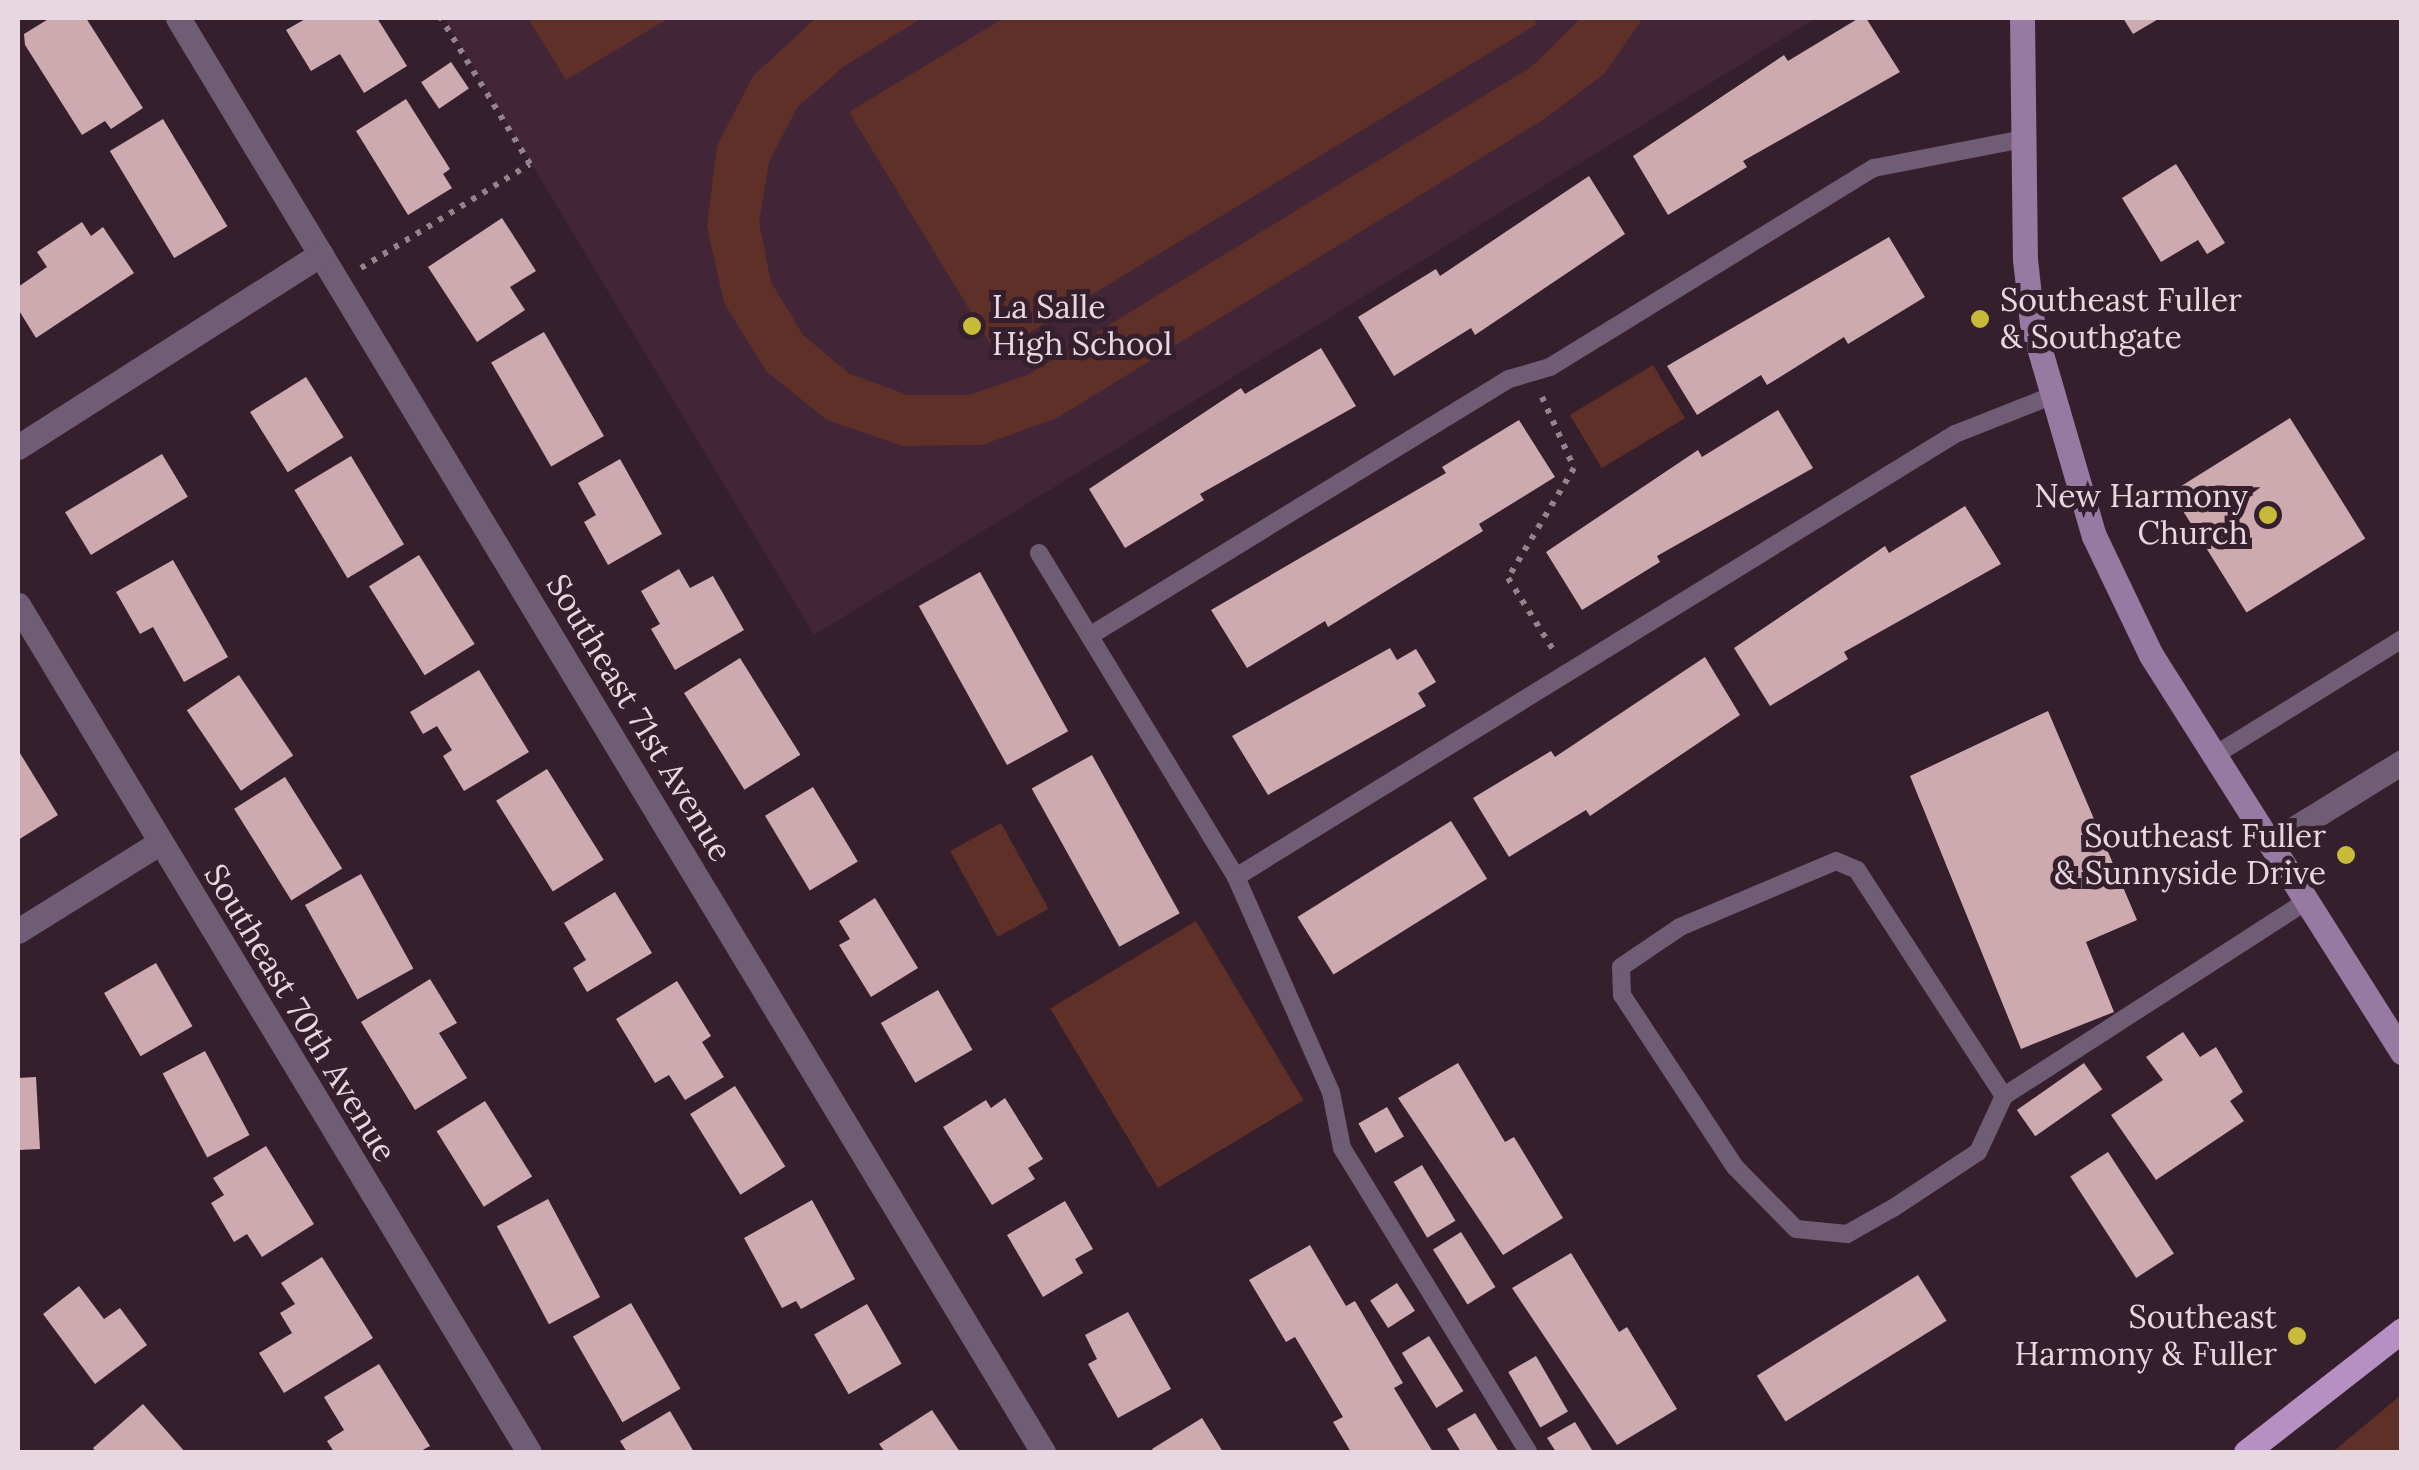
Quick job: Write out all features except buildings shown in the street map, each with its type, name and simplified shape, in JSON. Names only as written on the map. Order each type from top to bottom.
[{"type":"main road","points":[[2246,1452],[2402,1330]]},
{"type":"street","name":"Southeast 71st Avenue","points":[[178,18],[1043,1452]]},
{"type":"street","points":[[2022,18],[2025,259],[2050,398],[2122,600],[2214,756],[2402,1052]]},
{"type":"street","points":[[18,447],[321,254]]},
{"type":"street","name":"Southeast 70th Avenue","points":[[18,605],[530,1452]]},
{"type":"street","points":[[2271,844],[2402,762]]},
{"type":"street","points":[[18,931],[159,843]]},
{"type":"lane","points":[[1091,635],[1509,380],[1532,373],[1874,168],[2023,139]]},
{"type":"lane","points":[[1236,877],[1955,434],[2050,398]]},
{"type":"lane","points":[[1038,553],[1236,877],[1331,1092],[1342,1148],[1528,1452]]},
{"type":"lane","points":[[2214,756],[2402,639]]},
{"type":"lane","points":[[2004,1096],[1857,870],[1836,861],[1680,927],[1621,966],[1622,995],[1735,1167],[1796,1229],[1847,1234],[1978,1152],[2004,1096],[2307,900]]},
{"type":"path","points":[[338,282],[530,164],[441,18]]},
{"type":"path","points":[[1532,373],[1574,468],[1508,578],[1568,674]]},
{"type":"shaded area","name":"La Salle High School","points":[[444,18],[1816,18],[814,635]]},
{"type":"shaded area","points":[[528,18],[669,18],[566,80]]},
{"type":"shaded area","points":[[816,18],[922,18],[843,67],[797,108],[769,162],[759,222],[771,282],[803,335],[850,374],[908,395],[969,395],[1027,375],[1531,67],[1581,18],[1643,18],[1605,73],[1546,118],[1057,418],[982,445],[903,446],[827,420],[766,371],[724,303],[707,226],[717,146],[753,76]]},
{"type":"shaded area","points":[[1004,18],[1533,18],[1537,24],[996,353],[849,112]]},
{"type":"shaded area","points":[[1653,365],[1685,418],[1602,468],[1570,415]]},
{"type":"shaded area","points":[[1001,823],[1049,909],[998,937],[950,851]]},
{"type":"shaded area","points":[[1196,921],[1304,1100],[1158,1188],[1050,1009]]},
{"type":"shaded area","points":[[2401,1395],[2401,1452],[2333,1452],[2347,1440]]},
{"type":"place","name":"Southeast Fuller & Southgate","points":[[1980,319]]},
{"type":"place","name":"La Salle High School","points":[[972,326]]},
{"type":"place","name":"New Harmony Church","points":[[2268,515]]},
{"type":"place","name":"Southeast Fuller & Sunnyside Drive","points":[[2346,855]]},
{"type":"place","name":"Southeast Harmony & Fuller","points":[[2297,1336]]}]
